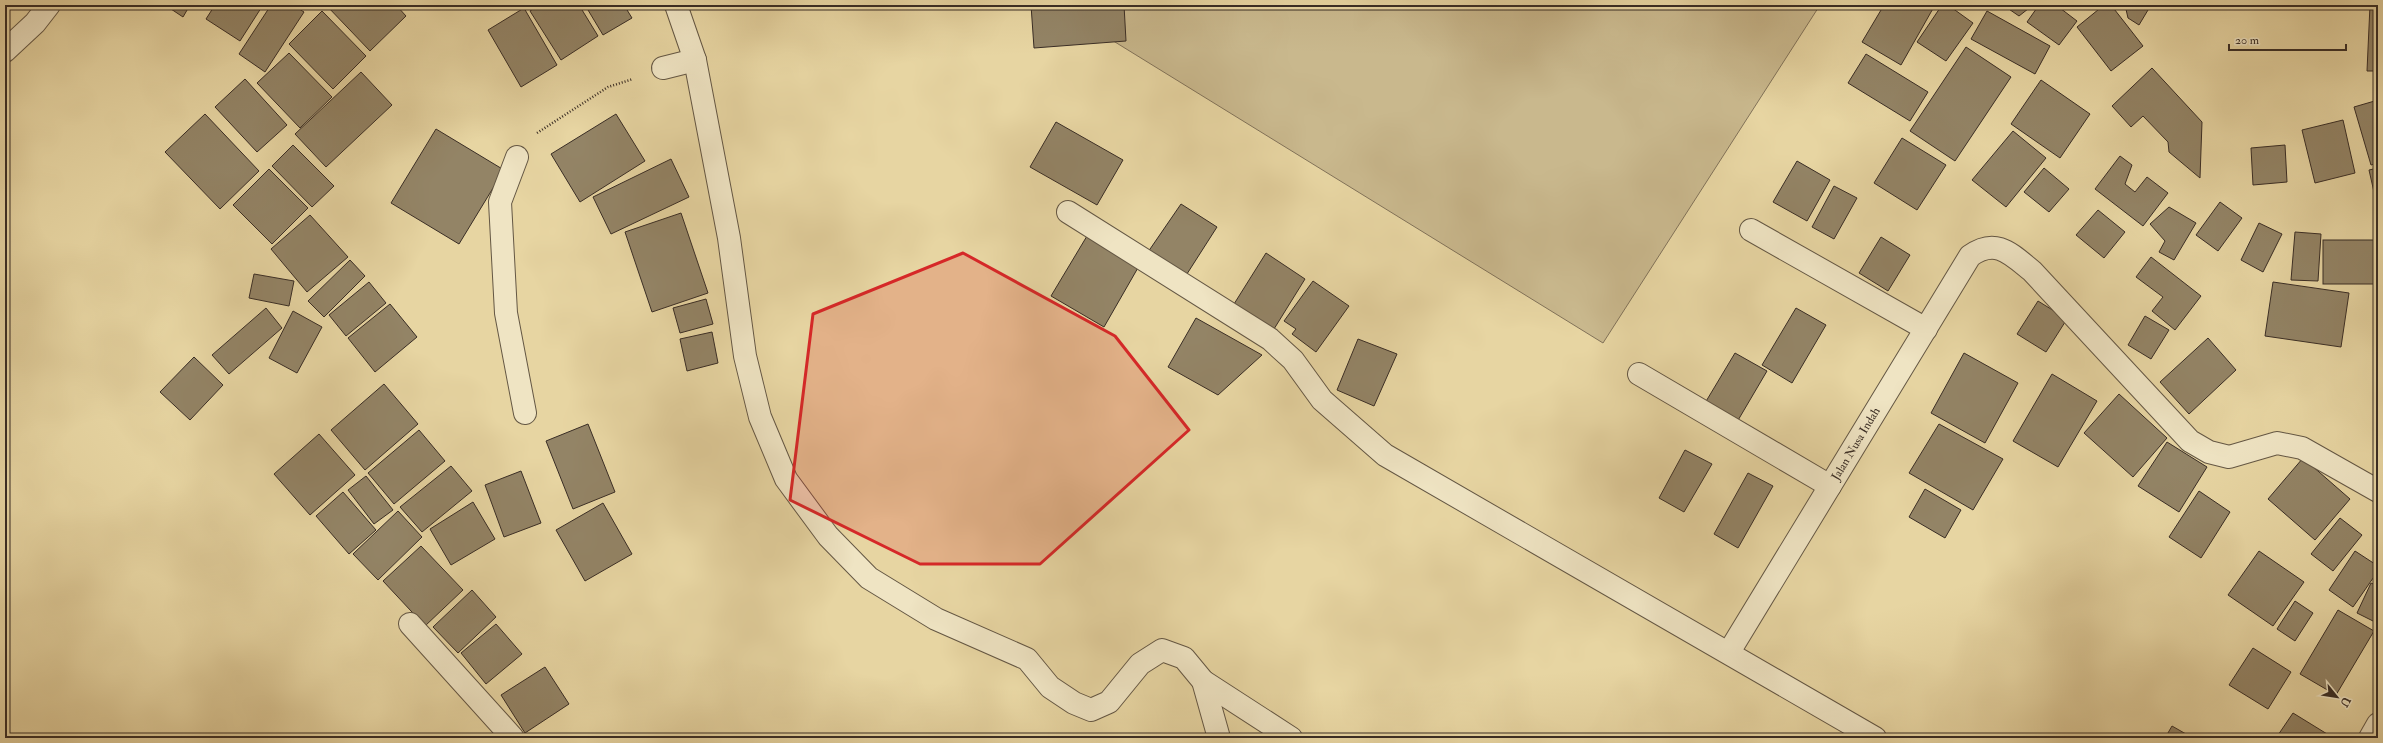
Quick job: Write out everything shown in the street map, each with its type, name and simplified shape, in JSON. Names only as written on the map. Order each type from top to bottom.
[{"type":"street","points":[[5,50],[35,23],[49,5]]},
{"type":"street","points":[[676,5],[695,60],[729,238],[745,356],[760,417],[786,479],[828,536],[869,578],[936,619],[1028,659],[1050,687],[1074,703],[1091,710],[1109,702],[1140,664],[1162,650],[1184,658],[1204,681],[1291,738]]},
{"type":"street","points":[[663,68],[695,60]]},
{"type":"street","points":[[517,157],[500,202],[506,313],[525,413]]},
{"type":"street","points":[[1068,212],[1270,339],[1293,360],[1322,400],[1385,456],[1729,652],[1875,738]]},
{"type":"street","points":[[1751,230],[1926,329]]},
{"type":"street","name":"Jalan Nusa Indah","points":[[1729,652],[1970,256],[1980,249],[1991,247],[2007,251],[2032,270],[2190,441],[2209,452],[2229,457],[2277,443],[2302,448],[2378,491]]},
{"type":"street","points":[[1640,374],[1830,486]]},
{"type":"street","points":[[410,624],[513,738]]},
{"type":"street","points":[[1204,681],[1219,738]]},
{"type":"street","points":[[2370,738],[2378,724]]},
{"type":"path","points":[[517,157],[540,129],[601,92],[663,68]]},
{"type":"highlighted area","points":[[963,253],[1115,336],[1189,430],[1040,564],[920,564],[790,500],[813,314]]},
{"type":"shaded area","points":[[1055,5],[1820,5],[1603,343]]},
{"type":"building","points":[[165,5],[190,5],[183,17]]},
{"type":"building","points":[[215,5],[263,5],[240,41],[206,19]]},
{"type":"building","points":[[271,5],[293,5],[304,12],[265,72],[239,54]]},
{"type":"building","points":[[326,5],[396,5],[406,16],[370,51]]},
{"type":"building","points":[[539,5],[579,5],[598,36],[561,60],[530,11]]},
{"type":"building","points":[[585,5],[624,5],[632,18],[603,35]]},
{"type":"building","points":[[1031,5],[1124,5],[1126,41],[1034,48]]},
{"type":"building","points":[[1884,5],[1935,5],[1901,65],[1862,42]]},
{"type":"building","points":[[1942,5],[1948,5],[1973,23],[1946,61],[1917,42]]},
{"type":"building","points":[[2003,5],[2033,5],[2019,16]]},
{"type":"building","points":[[2039,5],[2056,5],[2077,21],[2059,45],[2027,22]]},
{"type":"building","points":[[2104,5],[2111,5],[2143,46],[2111,71],[2077,27]]},
{"type":"building","points":[[2125,5],[2151,5],[2139,25],[2128,18]]},
{"type":"building","points":[[2370,5],[2378,5],[2378,71],[2367,71]]},
{"type":"building","points":[[524,8],[557,65],[521,87],[488,30]]},
{"type":"building","points":[[322,11],[366,56],[333,89],[289,44]]},
{"type":"building","points":[[1987,11],[2050,46],[2035,74],[1971,39]]},
{"type":"building","points":[[1966,47],[2011,77],[1955,161],[1910,131]]},
{"type":"building","points":[[289,53],[332,97],[300,128],[257,83]]},
{"type":"building","points":[[1866,54],[1928,92],[1910,121],[1848,83]]},
{"type":"building","points":[[2152,68],[2202,122],[2200,178],[2169,152],[2168,142],[2143,116],[2131,127],[2112,106]]},
{"type":"building","points":[[361,72],[392,105],[326,167],[295,134]]},
{"type":"building","points":[[245,79],[287,125],[257,152],[215,107]]},
{"type":"building","points":[[2041,80],[2090,114],[2060,158],[2011,124]]},
{"type":"building","points":[[2378,100],[2378,163],[2371,165],[2354,107]]},
{"type":"building","points":[[205,114],[259,171],[220,209],[165,152]]},
{"type":"building","points":[[616,114],[645,161],[580,202],[551,154]]},
{"type":"building","points":[[2343,120],[2355,173],[2315,183],[2302,130]]},
{"type":"building","points":[[1056,122],[1123,160],[1097,205],[1030,167]]},
{"type":"building","points":[[436,129],[504,170],[459,244],[391,203]]},
{"type":"building","points":[[2013,131],[2046,158],[2006,207],[1972,180]]},
{"type":"building","points":[[1902,138],[1946,165],[1917,210],[1874,183]]},
{"type":"building","points":[[293,145],[334,186],[312,207],[272,166]]},
{"type":"building","points":[[2285,145],[2287,182],[2253,185],[2251,148]]},
{"type":"building","points":[[2120,156],[2132,165],[2125,184],[2135,192],[2147,177],[2168,193],[2143,226],[2095,189]]},
{"type":"building","points":[[671,159],[689,197],[611,234],[593,197]]},
{"type":"building","points":[[1797,161],[1830,180],[1807,221],[1773,202]]},
{"type":"building","points":[[2044,168],[2069,189],[2049,212],[2024,192]]},
{"type":"building","points":[[2378,168],[2378,201],[2376,201],[2369,170]]},
{"type":"building","points":[[269,169],[308,208],[272,244],[233,205]]},
{"type":"building","points":[[1834,186],[1857,198],[1834,239],[1812,227]]},
{"type":"building","points":[[2220,202],[2242,218],[2218,251],[2196,235]]},
{"type":"building","points":[[1181,204],[1217,227],[1185,277],[1148,252]]},
{"type":"building","points":[[2169,207],[2196,223],[2174,260],[2159,252],[2165,241],[2150,224]]},
{"type":"building","points":[[2098,210],[2125,232],[2104,258],[2076,235]]},
{"type":"building","points":[[681,213],[708,293],[652,312],[625,232]]},
{"type":"building","points":[[310,215],[348,257],[307,292],[271,249]]},
{"type":"building","points":[[2259,223],[2282,234],[2263,272],[2241,260]]},
{"type":"building","points":[[2295,232],[2321,234],[2318,281],[2291,280]]},
{"type":"building","points":[[1087,236],[1139,266],[1104,327],[1051,296]]},
{"type":"building","points":[[1881,237],[1910,255],[1888,291],[1859,273]]},
{"type":"building","points":[[2323,240],[2378,240],[2378,284],[2323,284]]},
{"type":"building","points":[[1266,253],[1305,279],[1274,329],[1234,304]]},
{"type":"building","points":[[2151,257],[2201,296],[2175,330],[2152,311],[2163,297],[2136,277]]},
{"type":"building","points":[[350,260],[365,276],[324,317],[308,301]]},
{"type":"building","points":[[254,274],[294,281],[289,306],[249,298]]},
{"type":"building","points":[[1313,281],[1349,306],[1316,352],[1292,334],[1296,329],[1284,321]]},
{"type":"building","points":[[369,282],[386,303],[346,336],[329,315]]},
{"type":"building","points":[[2273,282],[2349,293],[2341,347],[2265,336]]},
{"type":"building","points":[[706,299],[713,324],[680,333],[673,308]]},
{"type":"building","points":[[2038,301],[2067,319],[2046,352],[2017,334]]},
{"type":"building","points":[[390,304],[417,337],[375,372],[348,338]]},
{"type":"building","points":[[266,308],[282,328],[229,374],[212,355]]},
{"type":"building","points":[[1796,308],[1826,325],[1792,383],[1762,365]]},
{"type":"building","points":[[293,311],[322,327],[297,373],[269,358]]},
{"type":"building","points":[[2145,316],[2169,330],[2151,359],[2128,345]]},
{"type":"building","points":[[1196,318],[1262,355],[1218,395],[1168,367]]},
{"type":"building","points":[[712,332],[718,363],[687,371],[680,339]]},
{"type":"building","points":[[2208,338],[2236,370],[2189,414],[2160,382]]},
{"type":"building","points":[[1358,339],[1397,354],[1374,406],[1337,390]]},
{"type":"building","points":[[1735,353],[1767,371],[1737,422],[1705,403]]},
{"type":"building","points":[[1964,353],[2018,383],[1985,443],[1931,413]]},
{"type":"building","points":[[194,357],[223,385],[190,420],[160,392]]},
{"type":"building","points":[[2052,374],[2097,401],[2058,467],[2013,441]]},
{"type":"building","points":[[384,384],[418,424],[365,470],[331,430]]},
{"type":"building","points":[[2119,394],[2167,438],[2133,477],[2084,433]]},
{"type":"building","points":[[588,424],[615,492],[573,509],[546,441]]},
{"type":"building","points":[[1939,424],[2003,459],[1973,510],[1909,473]]},
{"type":"building","points":[[419,430],[445,461],[394,504],[368,473]]},
{"type":"building","points":[[319,434],[355,475],[310,515],[274,474]]},
{"type":"building","points":[[2167,442],[2207,467],[2179,512],[2138,486]]},
{"type":"building","points":[[1685,450],[1712,464],[1684,512],[1659,498]]},
{"type":"building","points":[[2303,458],[2350,499],[2315,540],[2268,499]]},
{"type":"building","points":[[451,466],[472,491],[422,532],[400,507]]},
{"type":"building","points":[[521,471],[541,523],[504,537],[485,485]]},
{"type":"building","points":[[1748,473],[1773,486],[1738,548],[1714,534]]},
{"type":"building","points":[[366,476],[393,510],[374,524],[348,490]]},
{"type":"building","points":[[1925,489],[1961,510],[1945,538],[1909,517]]},
{"type":"building","points":[[2199,491],[2230,512],[2201,558],[2169,537]]},
{"type":"building","points":[[343,492],[376,530],[349,554],[316,516]]},
{"type":"building","points":[[473,502],[495,539],[451,565],[430,529]]},
{"type":"building","points":[[603,503],[632,554],[585,581],[556,530]]},
{"type":"building","points":[[398,511],[422,537],[378,580],[353,554]]},
{"type":"building","points":[[2340,518],[2362,535],[2333,571],[2311,554]]},
{"type":"building","points":[[421,546],[463,590],[425,626],[383,581]]},
{"type":"building","points":[[2259,551],[2304,582],[2273,626],[2228,595]]},
{"type":"building","points":[[2355,551],[2378,566],[2378,571],[2353,607],[2329,590]]},
{"type":"building","points":[[2371,583],[2378,586],[2378,615],[2375,622],[2357,613]]},
{"type":"building","points":[[472,590],[496,617],[458,653],[433,627]]},
{"type":"building","points":[[2295,601],[2313,613],[2295,641],[2277,629]]},
{"type":"building","points":[[2338,610],[2374,631],[2336,695],[2300,674]]},
{"type":"building","points":[[496,624],[522,654],[486,684],[461,653]]},
{"type":"building","points":[[2253,648],[2291,672],[2268,709],[2229,685]]},
{"type":"building","points":[[545,667],[569,704],[525,733],[501,695]]},
{"type":"building","points":[[2293,713],[2332,737],[2332,738],[2276,738]]},
{"type":"building","points":[[2172,726],[2193,738],[2165,738]]}]
